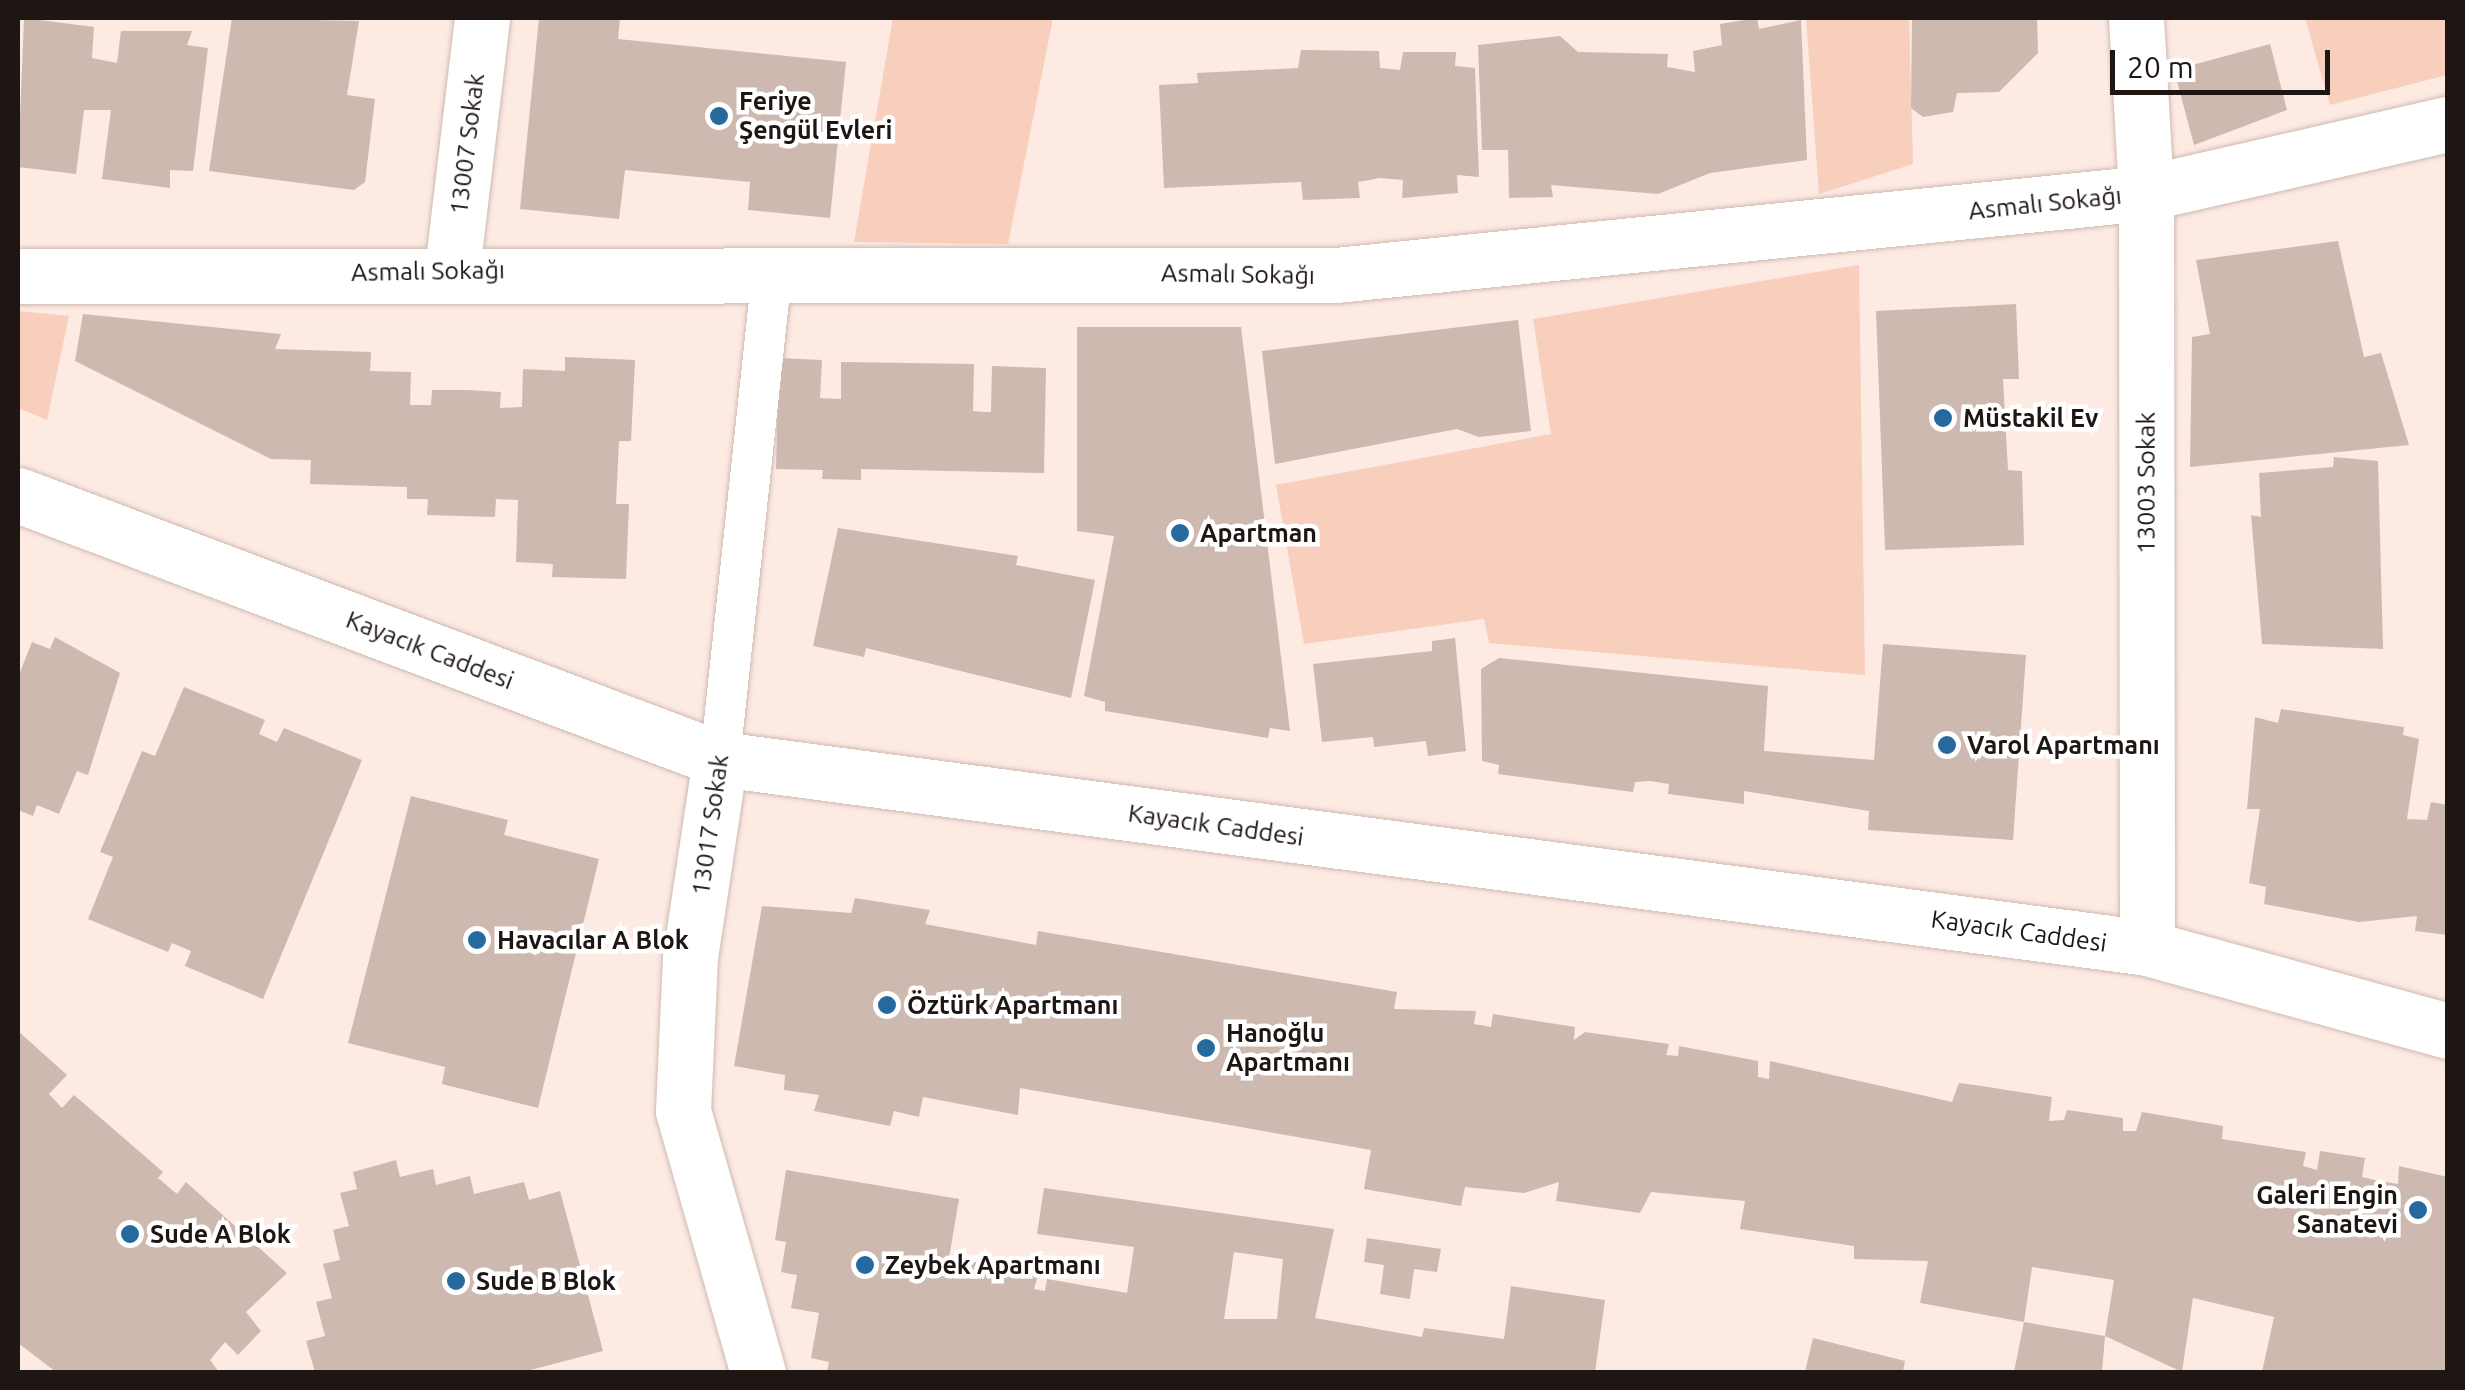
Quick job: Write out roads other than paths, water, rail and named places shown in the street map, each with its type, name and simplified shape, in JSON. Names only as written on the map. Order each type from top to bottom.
[{"type":"street","name":"13007 Sokak","points":[[452,270],[482,18]]},
{"type":"street","name":"13003 Sokak","points":[[2136,18],[2146,192],[2147,948]]},
{"type":"street","name":"Asmalı Sokağı","points":[[18,276],[772,269],[1336,275],[2146,192],[2448,124]]},
{"type":"street","name":"Kayacık Caddesi","points":[[18,494],[720,759],[2147,948],[2448,1031]]},
{"type":"street","name":"13017 Sokak","points":[[720,759],[690,956],[683,1111],[758,1372]]},
{"type":"lane","name":"13017 Sokak","points":[[720,759],[772,269]]},
{"type":"place","name":"Feriye Şengül Evleri","points":[[719,116]]},
{"type":"place","name":"Müstakil Ev","points":[[1943,418]]},
{"type":"place","name":"Apartman","points":[[1180,533]]},
{"type":"place","name":"Varol Apartmanı","points":[[1947,745]]},
{"type":"place","name":"Havacılar A Blok","points":[[477,940]]},
{"type":"place","name":"Öztürk Apartmanı","points":[[887,1005]]},
{"type":"place","name":"Hanoğlu Apartmanı","points":[[1206,1048]]},
{"type":"place","name":"Galeri Engin Sanatevi","points":[[2418,1210]]},
{"type":"place","name":"Sude A Blok","points":[[130,1234]]},
{"type":"place","name":"Zeybek Apartmanı","points":[[865,1265]]},
{"type":"place","name":"Sude B Blok","points":[[456,1281]]}]
